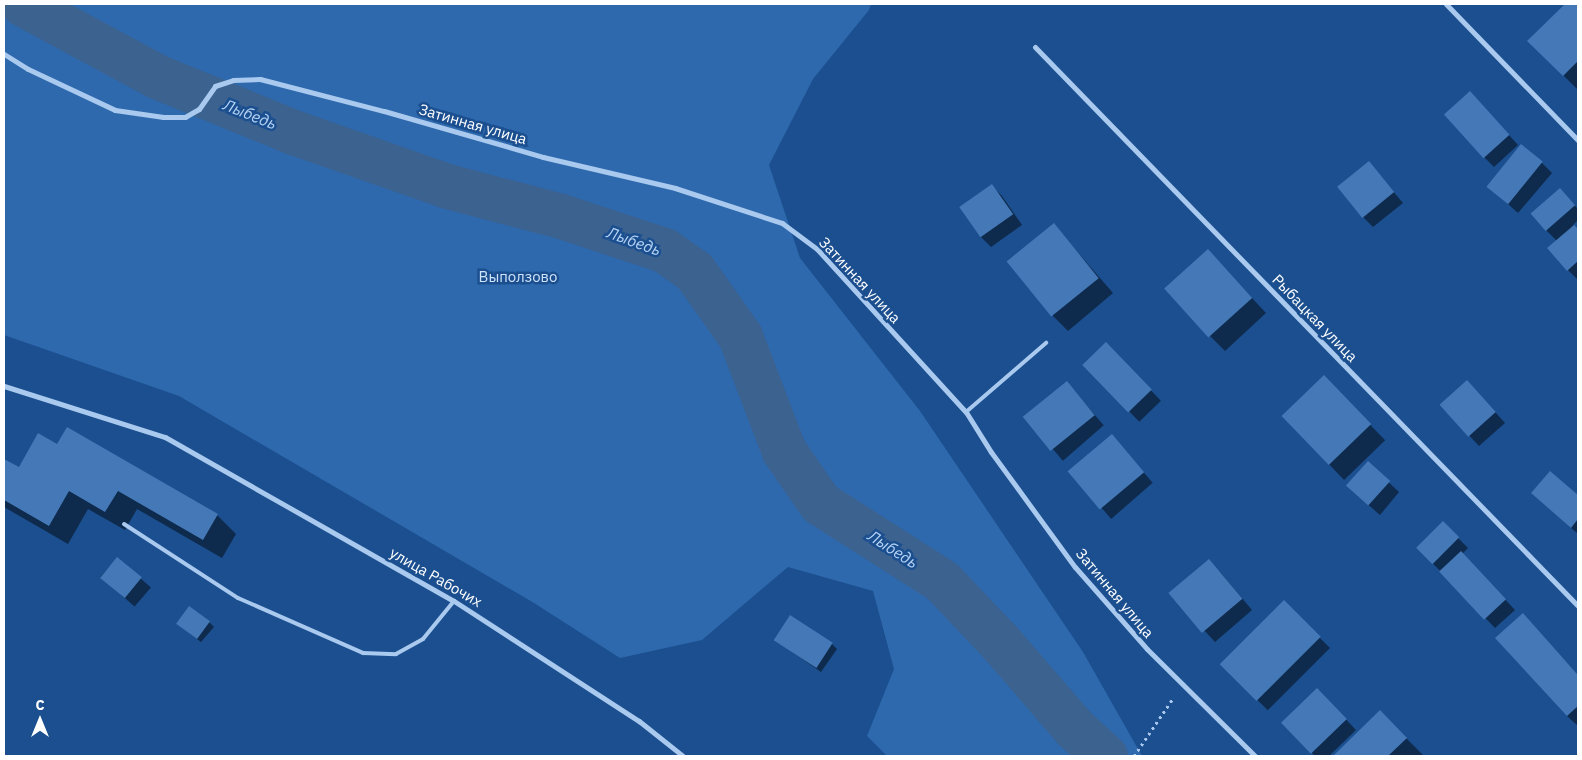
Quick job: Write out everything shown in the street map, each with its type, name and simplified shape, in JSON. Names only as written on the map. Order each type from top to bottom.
[{"type":"street","points":[[1446,4],[1578,140]]},
{"type":"street","name":"Рыбацкая улица","points":[[1035,47],[1578,606]]},
{"type":"street","name":"Затинная улица","points":[[4,54],[28,70],[115,110],[163,117],[185,117],[199,109],[215,86],[233,80],[260,79],[384,111],[543,158],[675,188],[782,224],[817,249],[966,412],[991,452],[1075,567],[1147,649],[1256,756]]},
{"type":"street","name":"улица Рабочих","points":[[4,386],[165,437],[454,601],[640,721],[683,756]]},
{"type":"lane","points":[[966,412],[1046,343]]},
{"type":"lane","points":[[124,524],[238,598],[363,653],[396,654],[423,639],[454,601]]},
{"type":"path","points":[[1134,756],[1183,684]]},
{"type":"green space","name":"Выползово","points":[[4,4],[871,4],[869,10],[813,79],[769,165],[800,258],[920,411],[1083,652],[1142,756],[887,756],[867,736],[894,669],[873,591],[788,567],[702,640],[620,658],[534,603],[179,396],[4,335]]},
{"type":"building","points":[[1565,4],[1578,4],[1578,61],[1563,76],[1527,41]]},
{"type":"building","points":[[1470,91],[1509,135],[1483,158],[1444,114]]},
{"type":"building","points":[[1521,144],[1543,162],[1508,204],[1486,187]]},
{"type":"building","points":[[1369,161],[1394,192],[1362,218],[1337,187]]},
{"type":"building","points":[[992,184],[1013,214],[980,237],[959,207]]},
{"type":"building","points":[[1560,188],[1575,205],[1546,231],[1531,214]]},
{"type":"building","points":[[1054,223],[1099,278],[1051,317],[1007,261]]},
{"type":"building","points":[[1574,225],[1578,229],[1578,261],[1567,271],[1547,248]]},
{"type":"building","points":[[1208,249],[1252,298],[1208,338],[1164,288]]},
{"type":"building","points":[[1106,342],[1152,389],[1128,412],[1082,365]]},
{"type":"building","points":[[1324,375],[1371,424],[1329,465],[1282,416]]},
{"type":"building","points":[[1467,380],[1496,412],[1468,437],[1440,405]]},
{"type":"building","points":[[1067,381],[1095,415],[1050,451],[1023,417]]},
{"type":"building","points":[[67,427],[218,514],[203,540],[118,491],[105,512],[69,491],[49,526],[4,500],[4,459],[19,467],[38,433],[57,444]]},
{"type":"building","points":[[1112,434],[1144,472],[1100,510],[1068,471]]},
{"type":"building","points":[[1368,461],[1390,481],[1368,506],[1346,486]]},
{"type":"building","points":[[1550,471],[1578,495],[1578,519],[1571,528],[1531,493]]},
{"type":"building","points":[[1443,521],[1459,537],[1432,564],[1416,548]]},
{"type":"building","points":[[1461,551],[1506,599],[1484,620],[1439,571]]},
{"type":"building","points":[[117,557],[142,577],[125,598],[100,578]]},
{"type":"building","points":[[1209,559],[1242,599],[1202,633],[1168,593]]},
{"type":"building","points":[[1284,600],[1321,637],[1256,701],[1220,664]]},
{"type":"building","points":[[189,606],[210,621],[197,639],[176,624]]},
{"type":"building","points":[[1523,613],[1578,675],[1578,706],[1567,716],[1495,638]]},
{"type":"building","points":[[790,615],[833,643],[816,668],[774,640]]},
{"type":"building","points":[[1317,688],[1347,719],[1311,754],[1281,723]]},
{"type":"building","points":[[1380,710],[1407,738],[1388,756],[1333,756]]},
{"type":"waterway","name":"Лыбедь","points":[[23,4],[156,76],[296,133],[447,186],[561,216],[664,250],[694,271],[740,336],[784,451],[820,503],[942,581],[999,641],[1074,728],[1105,756]]}]
